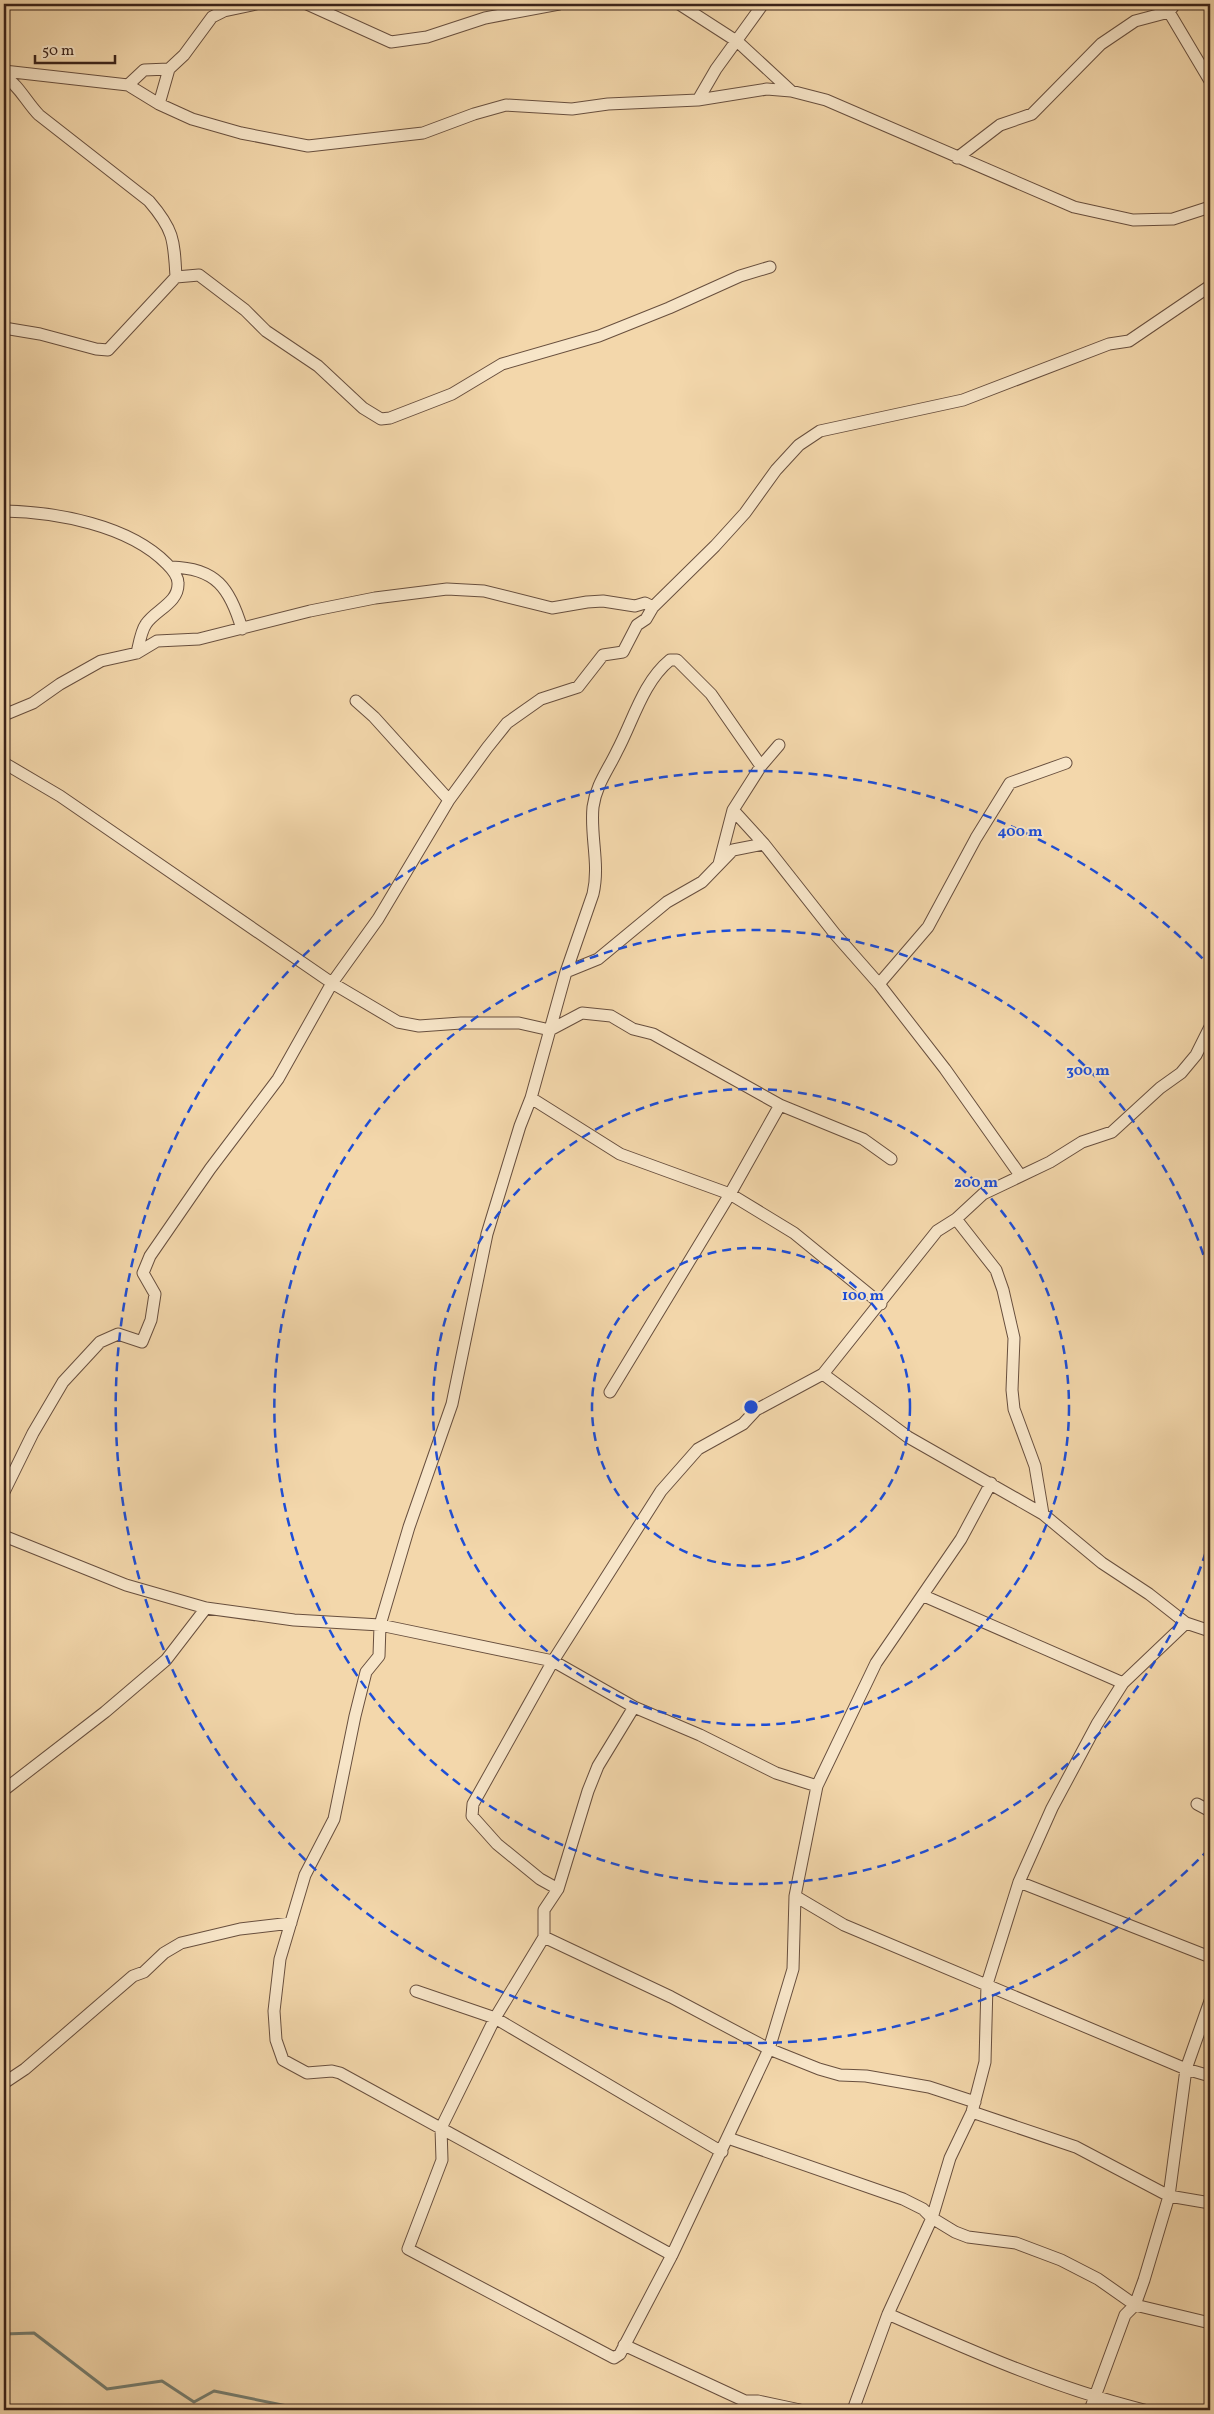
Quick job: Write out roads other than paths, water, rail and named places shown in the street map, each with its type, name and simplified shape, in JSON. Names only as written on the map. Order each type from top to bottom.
[{"type":"street","points":[[159,104],[169,69],[184,56],[196,36],[216,14],[256,4]]},
{"type":"street","points":[[307,4],[391,42],[427,37],[485,18],[559,4]]},
{"type":"street","points":[[679,4],[738,42],[791,91]]},
{"type":"street","points":[[698,100],[716,69],[738,42],[763,4]]},
{"type":"street","points":[[957,158],[1000,125],[1032,114],[1082,62],[1108,39],[1135,21],[1172,8],[1210,82]]},
{"type":"street","points":[[128,85],[144,70],[169,69]]},
{"type":"street","points":[[4,71],[128,85],[159,104],[192,119],[241,134],[308,146],[423,133],[474,114],[506,105],[572,109],[608,104],[698,100],[768,89],[791,91],[826,100],[1074,207],[1133,220],[1173,219],[1210,207]]},
{"type":"street","points":[[4,76],[17,86],[27,104],[39,115],[149,201],[160,213],[174,239],[176,277]]},
{"type":"street","points":[[4,328],[40,334],[96,349],[108,350],[176,277],[199,275],[245,310],[266,331],[318,366],[364,408],[381,419],[390,418],[452,394],[502,364],[606,333],[669,308],[740,276],[770,268]]},
{"type":"street","points":[[4,1492],[33,1433],[63,1382],[81,1362],[100,1342],[118,1334],[142,1342],[150,1320],[155,1294],[143,1273],[150,1256],[210,1169],[278,1079],[332,983],[378,919],[449,800],[507,723],[541,699],[578,687],[603,655],[623,652],[637,625],[646,619],[653,607],[716,546],[745,513],[776,470],[799,445],[820,431],[963,400],[1109,344],[1129,341],[1210,286]]},
{"type":"street","points":[[4,511],[62,517],[110,530],[148,548],[171,567],[177,576],[178,590],[169,602],[146,624],[137,653]]},
{"type":"street","points":[[171,567],[192,568],[214,579],[232,600],[242,629]]},
{"type":"street","points":[[4,715],[33,704],[60,684],[101,661],[137,653],[157,641],[190,640],[242,629],[310,611],[366,600],[447,588],[484,591],[552,608],[603,601],[636,606],[645,603],[653,607]]},
{"type":"street","points":[[672,2255],[340,2073],[332,2071],[307,2073],[283,2060],[276,2040],[274,2012],[280,1959],[305,1875],[334,1819],[366,1672],[379,1656],[380,1625],[409,1527],[452,1404],[487,1234],[514,1144],[531,1098],[566,972],[596,880],[594,797],[648,687],[660,668],[670,660],[678,660],[711,694],[761,766]]},
{"type":"street","points":[[356,701],[374,717],[449,800]]},
{"type":"street","points":[[718,868],[733,810],[761,766],[779,745]]},
{"type":"street","points":[[4,763],[60,796],[332,983],[353,994],[378,1012],[398,1022],[419,1026],[519,1023],[550,1030],[582,1013],[611,1016],[633,1029],[653,1034],[780,1105],[864,1139],[891,1159]]},
{"type":"street","points":[[879,984],[928,927],[976,838],[1010,783],[1066,763]]},
{"type":"street","points":[[733,810],[764,844],[835,934],[879,984],[945,1070],[1020,1175]]},
{"type":"street","points":[[566,972],[598,959],[667,902],[702,882],[718,868],[733,850],[764,844]]},
{"type":"street","points":[[558,1889],[540,1879],[496,1844],[472,1816],[473,1804],[553,1660],[661,1491],[698,1449],[742,1424],[756,1410],[823,1374],[881,1304],[937,1231],[956,1219],[983,1194],[1050,1162],[1082,1142],[1112,1132],[1160,1088],[1181,1073],[1196,1055],[1210,1027]]},
{"type":"street","points":[[531,1098],[620,1154],[730,1194],[794,1233],[881,1304]]},
{"type":"street","points":[[610,1392],[730,1194],[780,1105]]},
{"type":"street","points":[[956,1219],[996,1270],[1003,1290],[1014,1338],[1012,1390],[1014,1409],[1035,1466],[1043,1514]]},
{"type":"street","points":[[823,1374],[908,1437],[1043,1514],[1102,1563],[1149,1594],[1186,1623],[1210,1631]]},
{"type":"street","points":[[634,1707],[598,1766],[588,1791],[558,1889],[544,1910],[544,1937],[495,2018],[441,2128],[442,2160],[408,2249],[614,2358],[620,2354],[672,2255],[770,2049],[793,1969],[795,1896],[817,1786],[876,1663],[924,1596],[961,1539],[991,1483]]},
{"type":"street","points":[[4,1536],[126,1586],[206,1608],[294,1620],[380,1625],[553,1660],[634,1707],[700,1735],[776,1773],[817,1786]]},
{"type":"street","points":[[924,1596],[1123,1683]]},
{"type":"street","points":[[4,1790],[105,1712],[166,1660],[206,1608]]},
{"type":"street","points":[[853,2410],[888,2314],[932,2218],[950,2158],[973,2107],[985,2062],[987,1984],[1019,1882],[1052,1808],[1123,1683],[1186,1623]]},
{"type":"street","points":[[1198,1804],[1210,1811]]},
{"type":"street","points":[[1019,1882],[1210,1957]]},
{"type":"street","points":[[795,1896],[844,1925],[1186,2070],[1210,2076]]},
{"type":"street","points":[[4,2083],[25,2069],[133,1976],[144,1972],[173,1947],[234,1930],[291,1923]]},
{"type":"street","points":[[544,1937],[670,1997],[770,2049],[840,2076],[866,2076],[929,2087],[973,2107],[1076,2147],[1169,2196],[1210,2203]]},
{"type":"street","points":[[416,1991],[495,2018],[722,2152]]},
{"type":"street","points":[[1090,2410],[1093,2397],[1125,2315],[1135,2306],[1169,2196],[1186,2070],[1210,2002]]},
{"type":"street","points":[[728,2138],[903,2199],[923,2209],[932,2218],[968,2237],[1016,2243],[1061,2260],[1098,2280],[1135,2306],[1210,2323]]},
{"type":"street","points":[[888,2314],[965,2348],[1093,2397],[1144,2410]]},
{"type":"street","points":[[624,2345],[745,2401],[758,2400],[800,2410]]},
{"type":"waterway","points":[[4,2334],[34,2333],[107,2389],[162,2381],[194,2402],[214,2391],[302,2409]]}]
